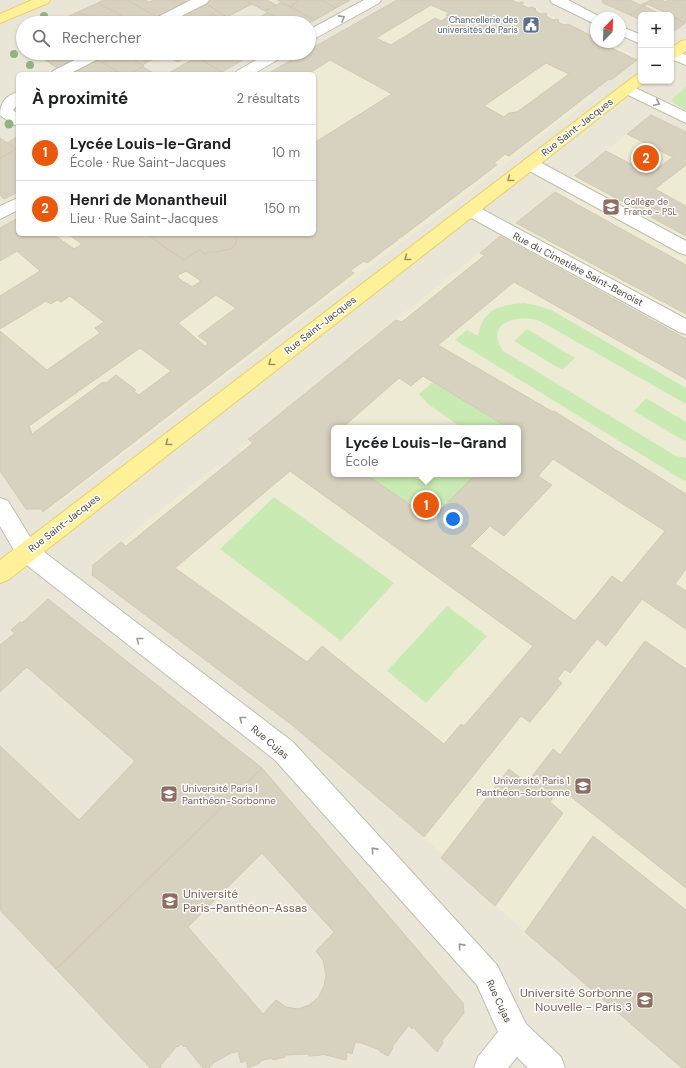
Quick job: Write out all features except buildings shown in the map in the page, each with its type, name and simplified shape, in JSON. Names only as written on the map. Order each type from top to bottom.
[{"type":"main road","points":[[0,19],[43,0]]},
{"type":"main road","points":[[674,52],[686,44]]},
{"type":"main road","name":"Rue Saint-Jacques","points":[[0,573],[634,83]]},
{"type":"street","points":[[171,16],[202,0]]},
{"type":"street","points":[[316,32],[374,0]]},
{"type":"street","points":[[557,0],[590,15]]},
{"type":"street","points":[[626,33],[638,39]]},
{"type":"street","points":[[674,55],[686,61]]},
{"type":"street","points":[[62,72],[85,60]]},
{"type":"street","points":[[246,72],[267,60]]},
{"type":"street","points":[[634,83],[686,118]]},
{"type":"street","points":[[16,98],[4,111],[16,120]]},
{"type":"street","points":[[530,164],[686,249]]},
{"type":"street","points":[[0,213],[16,204]]},
{"type":"street","name":"Rue du Cimetière Saint-Benoist","points":[[470,210],[686,327]]},
{"type":"street","name":"Rue Cujas","points":[[0,507],[27,552],[284,751],[487,975],[515,1035]]},
{"type":"street","points":[[489,1068],[515,1035],[550,1068]]},
{"type":"shaded area","points":[[0,0],[686,0],[686,1068],[0,1068]]},
{"type":"shaded area","points":[[397,0],[519,0],[590,34],[590,48],[619,48],[637,58],[611,80],[609,79],[589,94],[594,97],[48,511],[43,512],[41,509],[26,509],[0,471],[0,228],[16,233],[16,236],[316,236],[316,72],[271,72],[292,60],[316,60],[316,46]]},
{"type":"shaded area","name":"Collège de France - PSL","points":[[651,115],[686,132],[686,318],[513,226]]},
{"type":"shaded area","points":[[500,236],[686,339],[686,1068],[682,1068],[441,858],[444,855],[292,725],[93,575],[93,565],[217,465],[222,468],[242,452],[237,449]]},
{"type":"green space","points":[[686,87],[686,110],[674,103],[672,99]]},
{"type":"green space","points":[[524,303],[553,311],[686,388],[686,404],[540,321],[531,319],[513,320],[506,322],[500,327],[497,333],[498,341],[503,351],[676,456],[686,458],[686,482],[455,340],[467,330],[478,336],[480,327],[484,320],[488,314],[494,310],[507,305]]},
{"type":"green space","points":[[527,329],[575,358],[562,370],[514,341]]},
{"type":"green space","points":[[433,382],[504,425],[458,425],[428,404],[419,394]]},
{"type":"green space","points":[[646,398],[686,422],[686,442],[634,411]]},
{"type":"green space","points":[[369,477],[472,478],[431,519]]},
{"type":"green space","points":[[274,497],[394,583],[341,641],[220,549]]},
{"type":"green space","points":[[447,606],[487,636],[426,703],[387,671]]},
{"type":"place","name":"Chancellerie des universités de Paris","points":[[531,25]]},
{"type":"place","name":"Henri de Monantheuil","points":[[646,158]]},
{"type":"place","name":"Collège de France - PSL","points":[[611,207]]},
{"type":"place","name":"Lycée Louis-le-Grand","points":[[426,505]]},
{"type":"place","name":"Université Paris 1 Panthéon-Sorbonne","points":[[583,786]]},
{"type":"place","name":"Université Paris I Panthéon-Sorbonne","points":[[169,794]]},
{"type":"place","name":"Université Paris-Panthéon-Assas","points":[[170,901]]},
{"type":"place","name":"Université Sorbonne Nouvelle - Paris 3","points":[[645,1000]]}]
